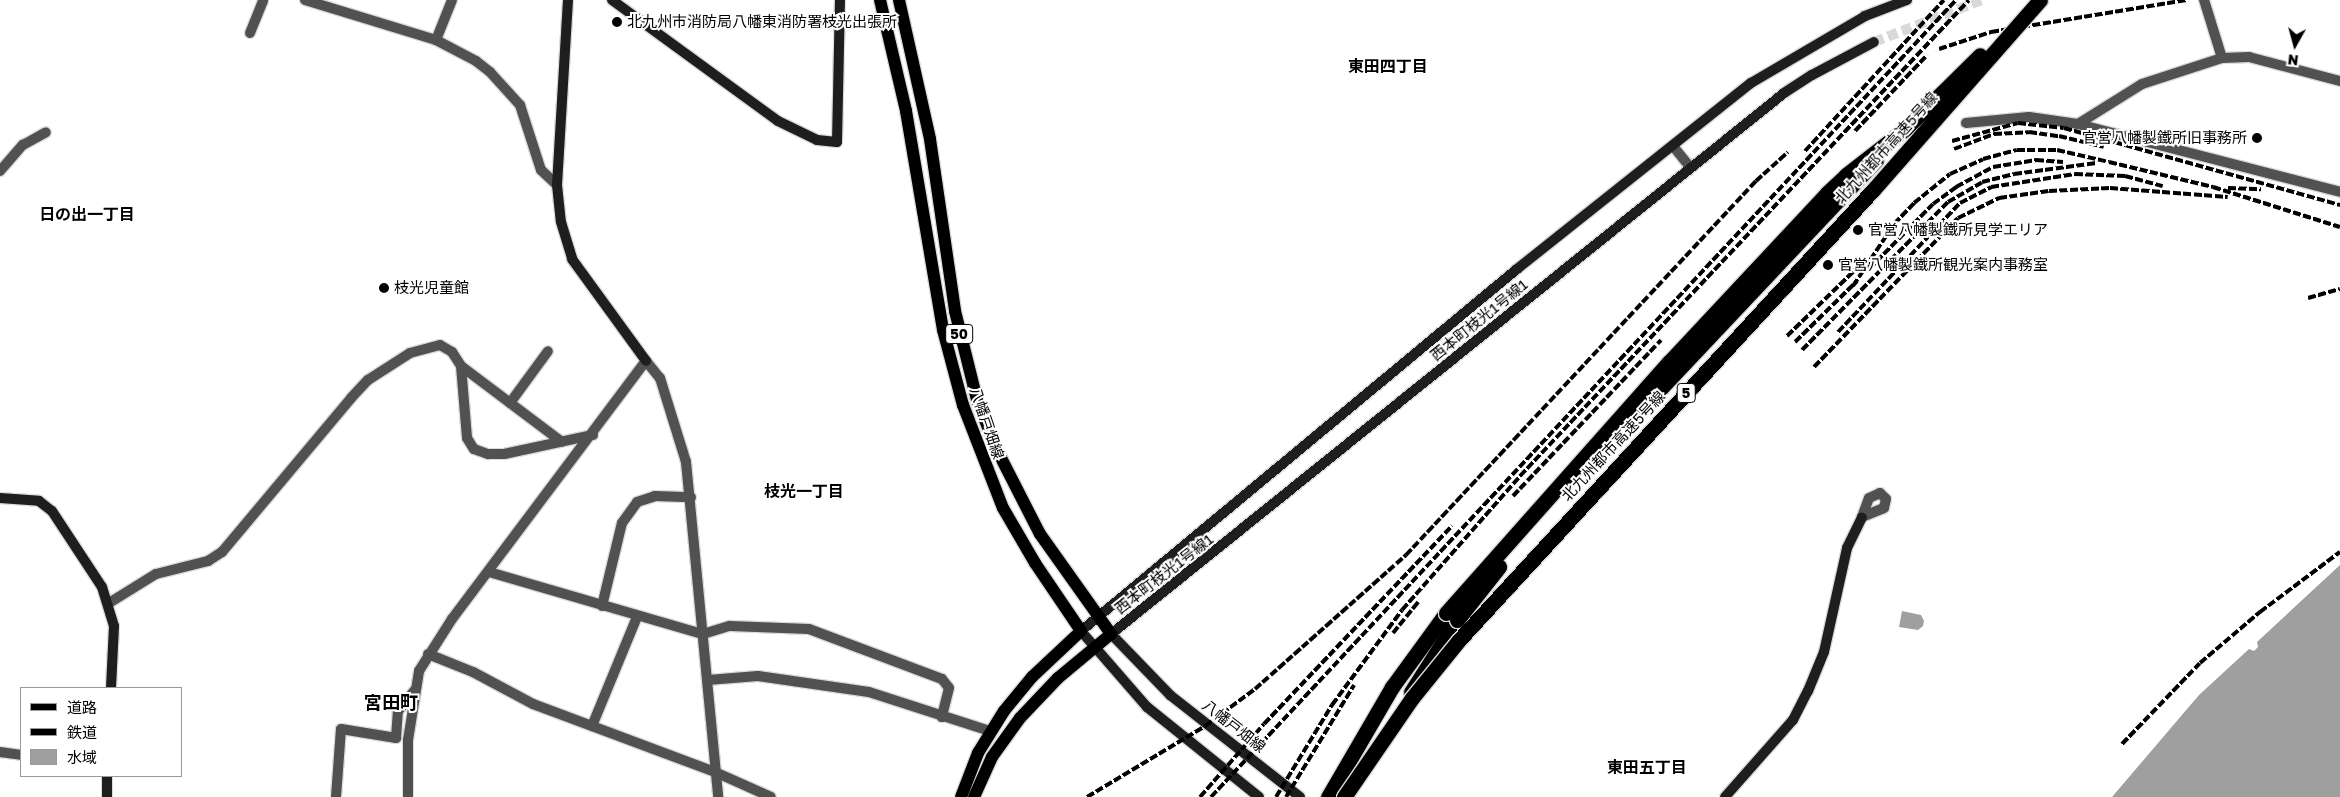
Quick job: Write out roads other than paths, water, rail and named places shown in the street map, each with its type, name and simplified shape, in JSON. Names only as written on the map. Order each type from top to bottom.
[{"type":"highway","points":[[1328,797],[1392,687],[1452,616],[1676,370],[1909,126],[2036,0]]},
{"type":"highway","name":"北九州都市高速5号線","points":[[1344,797],[1412,698],[1458,640],[1873,190],[2040,0]]},
{"type":"highway","points":[[1350,797],[1452,616]]},
{"type":"main road","name":"八幡戸畑線","points":[[880,0],[906,111],[943,330],[963,405],[1003,508],[1035,563],[1081,631]]},
{"type":"main road","name":"八幡戸畑線","points":[[899,0],[930,139],[955,311],[977,400],[997,450],[1040,534],[1111,634]]},
{"type":"main road","points":[[961,797],[970,770],[990,731],[1018,692],[1081,631]]},
{"type":"main road","points":[[974,797],[992,757],[1020,718],[1093,648],[1111,634]]},
{"type":"street","points":[[250,33],[263,0]]},
{"type":"street","points":[[305,0],[436,40],[490,72],[520,105],[541,170],[557,185]]},
{"type":"street","points":[[436,40],[452,0]]},
{"type":"street","points":[[568,0],[557,185],[561,222],[572,259],[660,378],[675,419],[691,497],[718,797]]},
{"type":"street","points":[[612,0],[778,121],[817,140],[837,142],[840,0]]},
{"type":"street","name":"西本町枝光1号線1","points":[[1081,631],[1517,268],[1751,83],[1865,16],[1907,0]]},
{"type":"street","points":[[2204,0],[2222,58]]},
{"type":"street","name":"西本町枝光1号線1","points":[[1111,634],[1784,93],[1834,62],[1874,42]]},
{"type":"street","points":[[2078,124],[2142,84],[2222,58],[2249,56],[2340,81]]},
{"type":"street","points":[[1966,123],[2028,117],[2078,124],[2340,192]]},
{"type":"street","points":[[0,170],[23,145],[46,132]]},
{"type":"street","points":[[1673,146],[1690,167]]},
{"type":"street","points":[[109,604],[156,574],[208,561],[222,552],[351,398],[381,371],[410,353],[440,345],[452,352],[461,366],[562,442]]},
{"type":"street","points":[[510,403],[548,351]]},
{"type":"street","points":[[408,797],[408,740],[419,671],[428,654],[593,435],[646,361]]},
{"type":"street","points":[[461,366],[467,438],[474,449],[488,454],[504,454],[593,435]]},
{"type":"street","points":[[602,606],[622,523],[637,502],[655,496],[691,497]]},
{"type":"street","points":[[0,498],[39,501],[52,511],[102,587],[109,604],[114,626],[111,687]]},
{"type":"street","points":[[1725,797],[1793,720],[1808,691],[1824,652],[1847,548],[1862,517]]},
{"type":"street","points":[[489,572],[637,617],[704,634],[730,626],[809,629],[942,679],[949,688],[942,717]]},
{"type":"street","points":[[592,726],[637,617]]},
{"type":"street","points":[[1081,631],[1093,648],[1164,723],[1260,797]]},
{"type":"street","name":"八幡戸畑線","points":[[1111,634],[1170,695],[1300,797]]},
{"type":"street","points":[[428,654],[473,672],[533,704],[715,772],[771,797]]},
{"type":"street","points":[[708,680],[758,676],[869,692],[990,731]]},
{"type":"street","points":[[336,797],[341,729],[396,738],[398,711],[415,690]]},
{"type":"street","points":[[0,752],[20,755]]},
{"type":"street","points":[[107,777],[107,797]]},
{"type":"water","points":[[2340,565],[2340,797],[2112,797],[2199,695],[2249,649],[2254,651],[2258,647],[2257,642]]},
{"type":"water","points":[[1902,611],[1921,615],[1924,621],[1923,626],[1918,630],[1899,627]]},
{"type":"tunnel","points":[[1874,42],[1982,0]]},
{"type":"railway","points":[[1805,151],[1944,0]]},
{"type":"railway","points":[[1211,797],[1956,0]]},
{"type":"railway","points":[[1276,797],[1332,705],[1402,610],[1520,476],[1969,0]]},
{"type":"railway","points":[[1939,49],[1991,32],[2186,0]]},
{"type":"railway","points":[[1855,131],[1927,55]]},
{"type":"railway","points":[[1952,141],[2018,123],[2064,128],[2340,205]]},
{"type":"railway","points":[[1954,149],[1994,134],[2029,132],[2059,136],[2104,147]]},
{"type":"railway","points":[[1853,286],[1894,224],[1914,203],[1950,174],[1983,159],[2017,150],[2057,150],[2109,162],[2213,187],[2340,227]]},
{"type":"railway","points":[[1087,797],[1205,726],[1255,689],[1406,555],[1756,181],[1788,152]]},
{"type":"railway","points":[[1869,269],[1933,204],[1956,187],[1993,167],[2036,160],[2063,162]]},
{"type":"railway","points":[[1802,350],[1948,202],[1982,182],[2014,174],[2096,163]]},
{"type":"railway","points":[[1838,332],[1960,203],[1991,187],[2075,174],[2125,176],[2163,186]]},
{"type":"railway","points":[[1814,367],[1958,218],[1999,198],[2049,191],[2110,188],[2228,197]]},
{"type":"railway","points":[[2228,188],[2261,189]]},
{"type":"railway","points":[[1787,336],[1861,264]]},
{"type":"railway","points":[[1795,342],[1857,281]]},
{"type":"railway","points":[[2308,298],[2340,289]]},
{"type":"railway","points":[[1513,496],[1661,340]]},
{"type":"railway","points":[[1200,797],[1264,724],[1452,526]]},
{"type":"railway","points":[[2122,744],[2200,663],[2260,612],[2340,552]]},
{"type":"railway","points":[[1393,633],[1418,602]]},
{"type":"railway","points":[[1286,797],[1354,685]]},
{"type":"place","name":"北九州市消防局八幡東消防署枝光出張所","points":[[617,22]]},
{"type":"place","name":"官営八幡製鐵所旧事務所","points":[[2257,138]]},
{"type":"place","name":"官営八幡製鐵所見学エリア","points":[[1858,230]]},
{"type":"place","name":"官営八幡製鐵所観光案内事務室","points":[[1828,265]]},
{"type":"place","name":"枝光児童館","points":[[384,288]]},
{"type":"district","name":"東田四丁目","points":[[1388,66]]},
{"type":"district","name":"日の出一丁目","points":[[87,214]]},
{"type":"district","name":"枝光一丁目","points":[[804,491]]},
{"type":"district","name":"宮田町","points":[[391,702]]},
{"type":"district","name":"東田五丁目","points":[[1647,767]]}]
